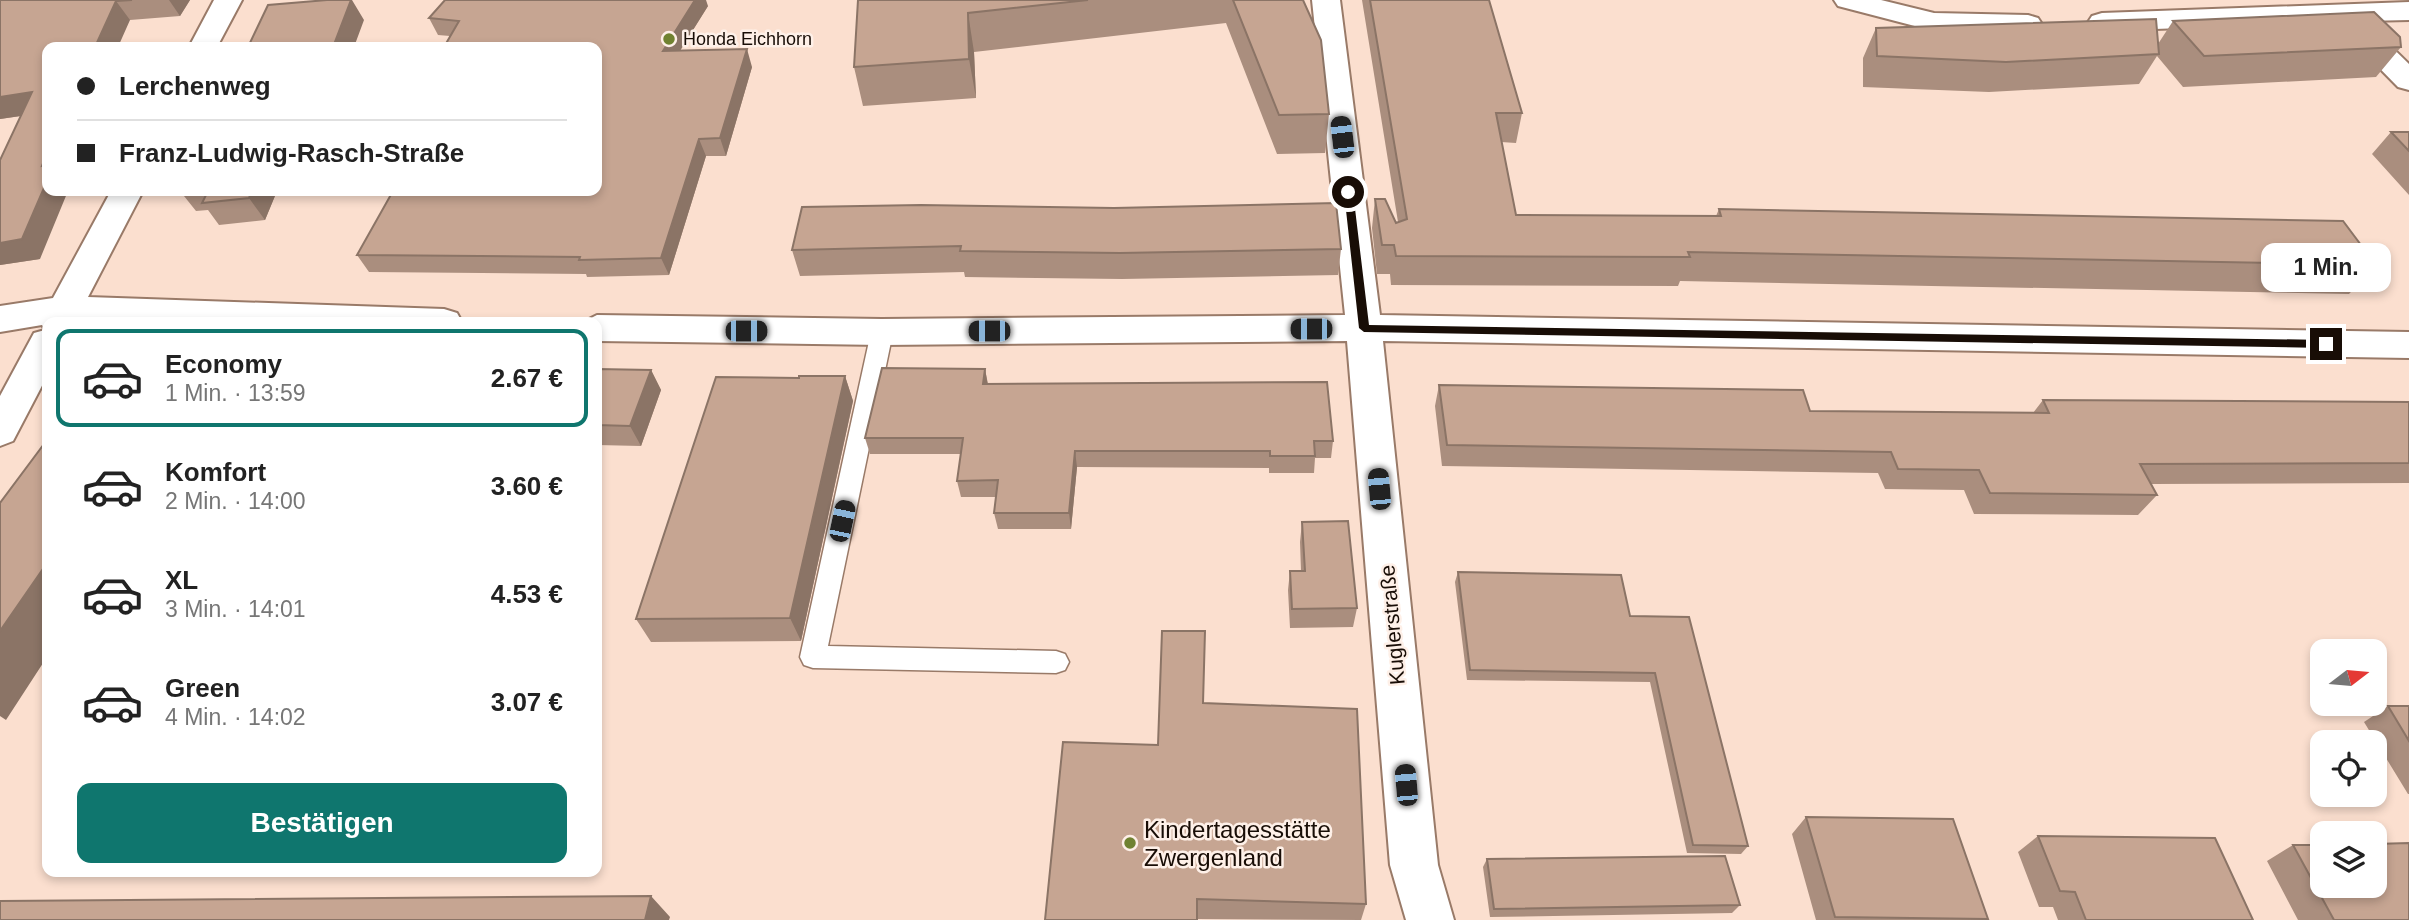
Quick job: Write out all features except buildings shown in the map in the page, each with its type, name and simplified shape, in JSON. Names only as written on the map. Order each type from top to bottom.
[{"type":"street","points":[[206,42],[228,0]]},
{"type":"street","name":"Kuglerstraße","points":[[1326,0],[1364,328],[1413,865],[1430,920]]},
{"type":"street","points":[[1848,0],[1934,22],[1985,25],[2409,11]]},
{"type":"street","points":[[2341,13],[2409,81]]},
{"type":"street","points":[[61,315],[124,196]]},
{"type":"street","points":[[0,318],[61,315],[170,317]]},
{"type":"street","points":[[602,328],[882,332],[1364,328],[2409,345]]},
{"type":"street","points":[[0,431],[42,351]]},
{"type":"lane","points":[[882,332],[813,657],[1056,662]]},
{"type":"place","name":"Honda Eichhorn","points":[[669,39]]},
{"type":"place","name":"Kindertagesstätte Zwergenland","points":[[1130,843]]},
{"type":"route","points":[[1348,192],[1364,328],[2326,344]]}]
